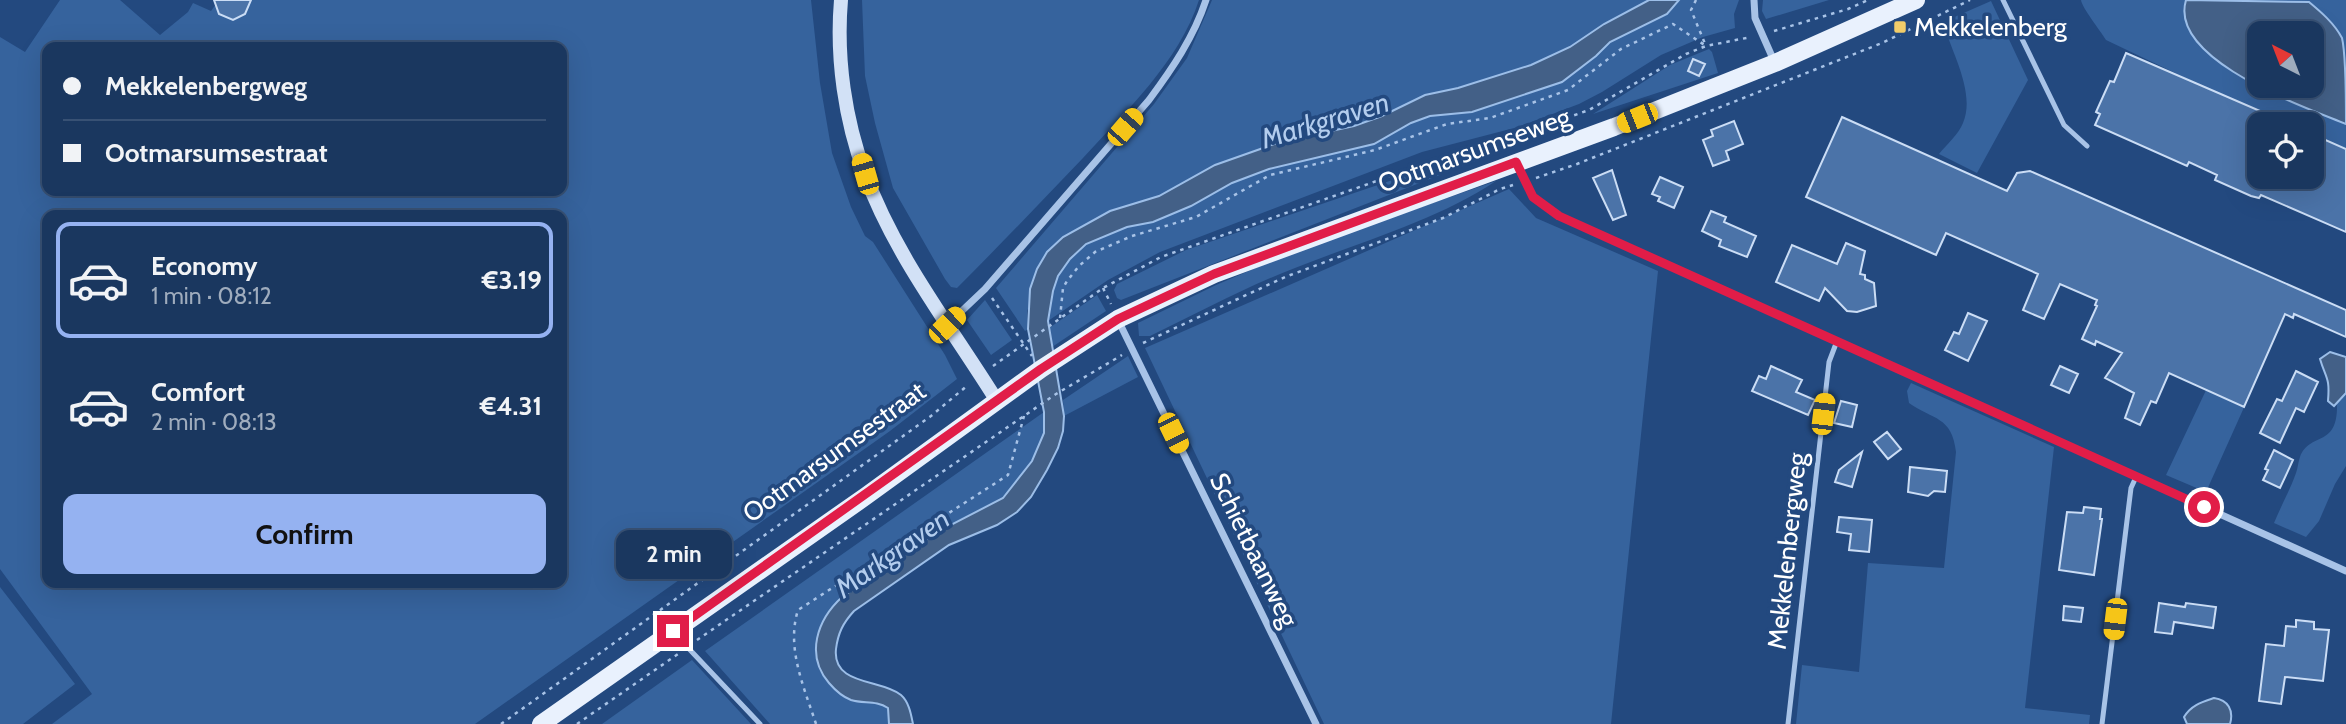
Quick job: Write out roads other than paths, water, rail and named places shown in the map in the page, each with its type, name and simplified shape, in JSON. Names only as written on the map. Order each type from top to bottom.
[{"type":"main road","points":[[841,0],[839,24],[845,102],[865,174],[895,239],[997,401]]},
{"type":"main road","name":"Ootmarsumseweg","points":[[1056,359],[1118,319],[1214,274],[1614,127],[1775,63],[1916,0]]},
{"type":"main road","name":"Ootmarsumsestraat","points":[[541,724],[1056,359]]},
{"type":"street","points":[[947,325],[985,289],[1149,100],[1173,67],[1199,23],[1206,0]]},
{"type":"street","points":[[1754,0],[1755,18],[1775,63]]},
{"type":"street","points":[[1516,162],[1533,197],[1559,216],[2346,570]]},
{"type":"street","name":"Schietbaanweg","points":[[1118,319],[1316,724]]},
{"type":"lane","points":[[2003,0],[2064,125],[2087,146]]},
{"type":"lane","name":"Mekkelenbergweg","points":[[1788,724],[1829,362],[1837,341]]},
{"type":"lane","points":[[2102,724],[2131,488],[2136,477]]},
{"type":"lane","points":[[673,631],[760,724]]},
{"type":"place","name":"Mekkelenberg","points":[[1900,27]]},
{"type":"water label","name":"Markgraven","points":[[1325,120]]},
{"type":"water label","name":"Markgraven","points":[[892,553]]}]
